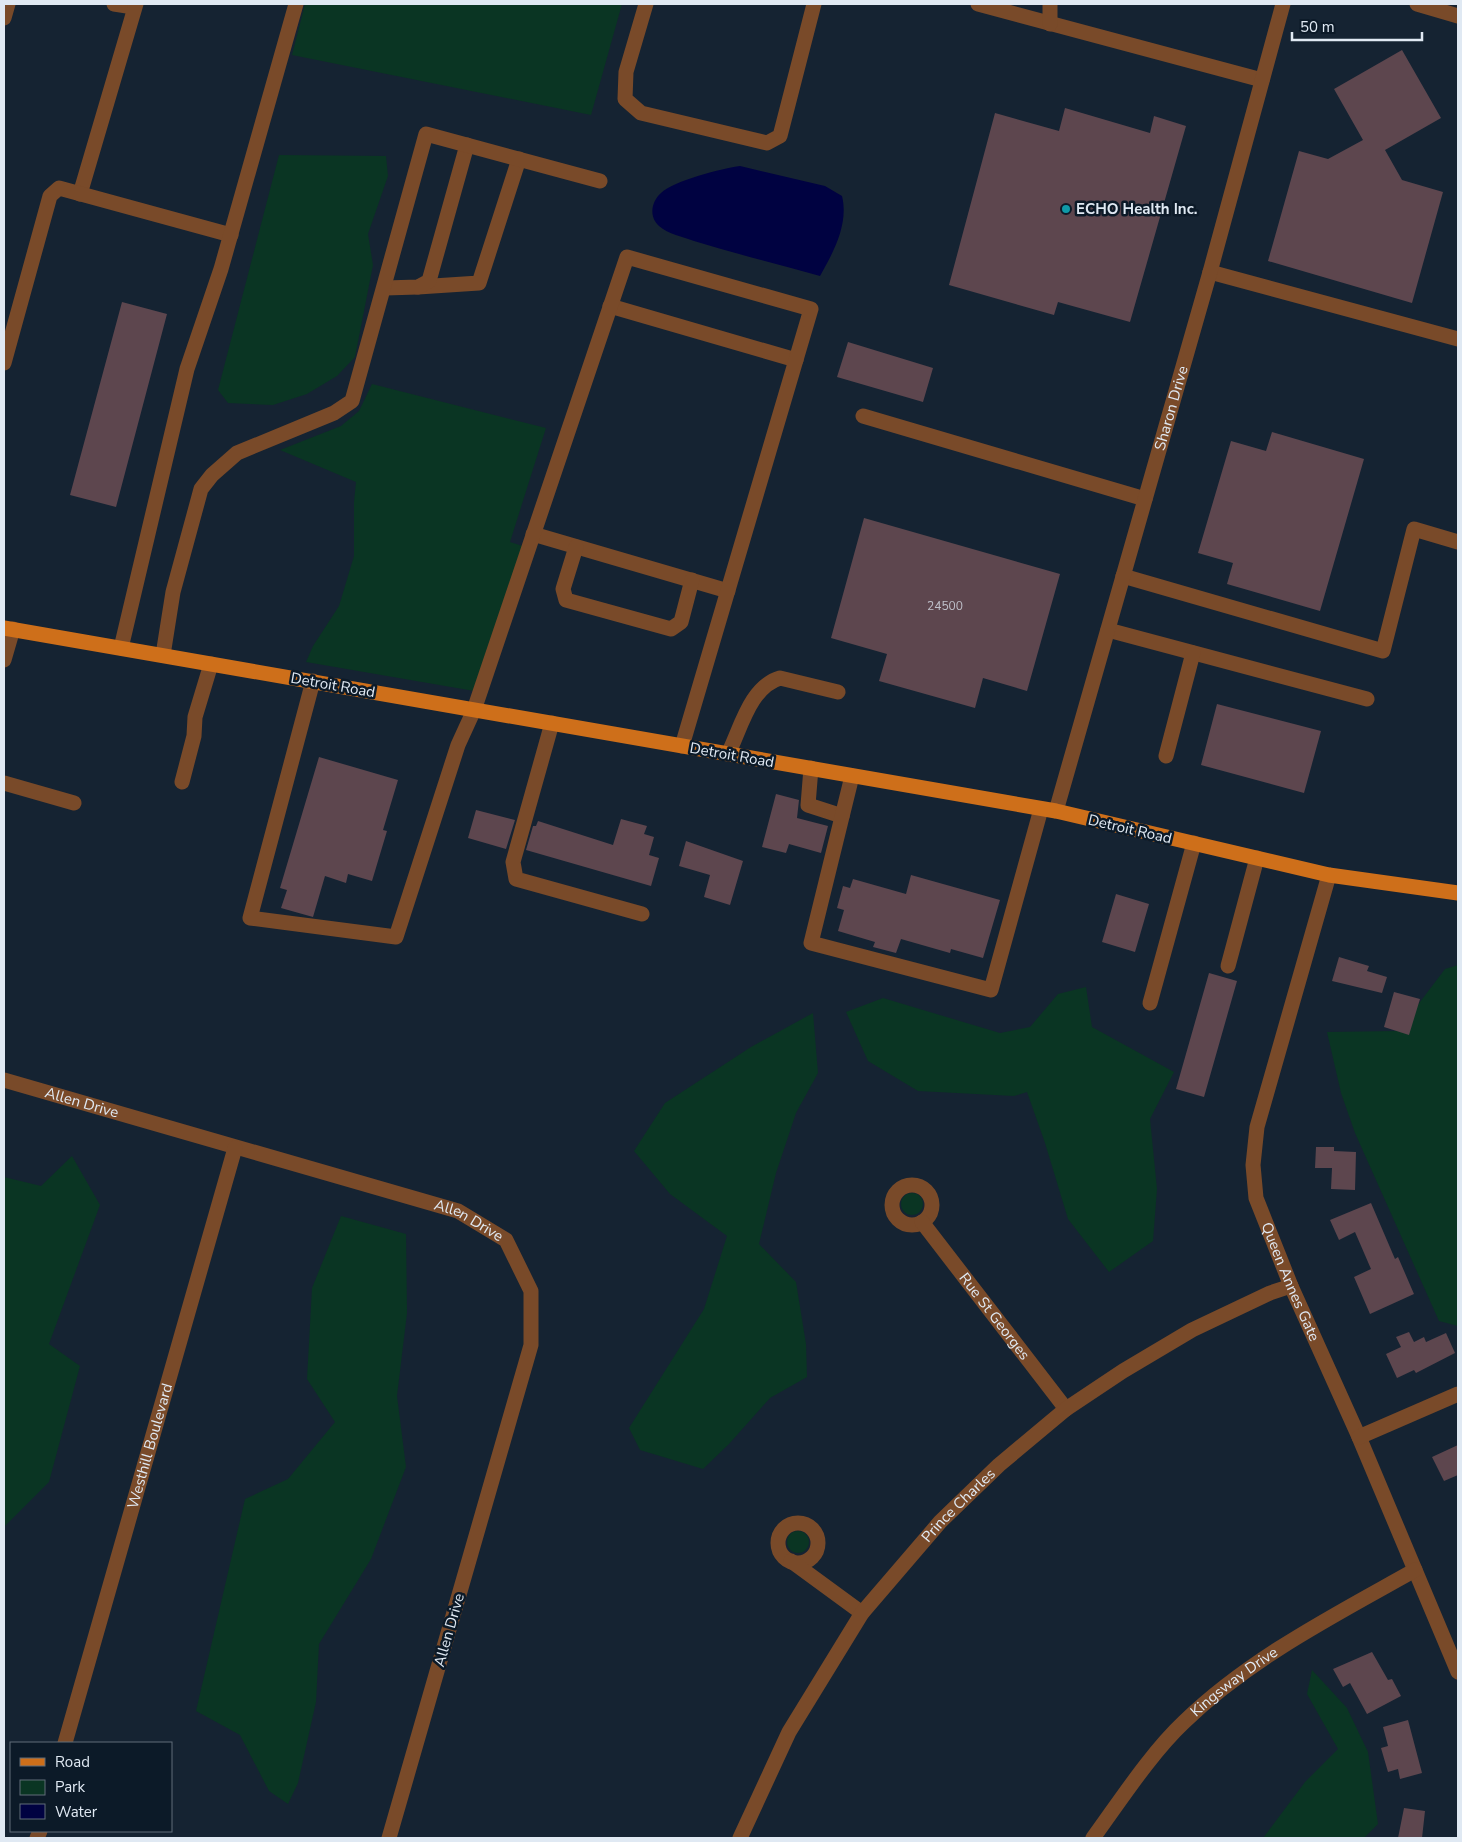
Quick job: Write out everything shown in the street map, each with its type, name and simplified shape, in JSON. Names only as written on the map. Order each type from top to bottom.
[{"type":"main road","name":"Detroit Road","points":[[8,628],[1049,810],[1330,875],[1458,893]]},
{"type":"street","points":[[4,18],[8,4]]},
{"type":"street","points":[[114,4],[127,6],[134,4]]},
{"type":"street","points":[[80,194],[134,4]]},
{"type":"street","points":[[121,648],[187,369],[231,236],[296,4]]},
{"type":"street","points":[[646,4],[626,72],[625,99],[641,113],[767,143],[780,136],[814,4]]},
{"type":"street","points":[[978,4],[1262,80]]},
{"type":"street","points":[[1050,4],[1050,24]]},
{"type":"street","name":"Sharon Drive","points":[[842,816],[811,943],[991,990],[1124,576],[1210,272],[1282,4]]},
{"type":"street","points":[[1417,4],[1458,16]]},
{"type":"street","points":[[163,655],[173,592],[201,489],[212,475],[237,453],[334,413],[352,401],[385,288],[426,134],[600,180]]},
{"type":"street","points":[[418,287],[429,281],[467,145]]},
{"type":"street","points":[[385,288],[479,283],[519,159]]},
{"type":"street","points":[[4,363],[50,196],[58,188],[231,236]]},
{"type":"street","points":[[313,681],[250,918],[396,937],[458,745],[474,710],[627,257],[811,308],[682,746]]},
{"type":"street","points":[[1210,272],[1458,339]]},
{"type":"street","points":[[610,306],[796,360]]},
{"type":"street","points":[[863,416],[1145,499]]},
{"type":"street","points":[[1124,576],[1383,651],[1414,529],[1458,542]]},
{"type":"street","points":[[533,534],[728,591]]},
{"type":"street","points":[[576,547],[563,589],[566,600],[671,629],[681,622],[692,580]]},
{"type":"street","points":[[4,660],[8,628]]},
{"type":"street","points":[[1108,630],[1367,699]]},
{"type":"street","points":[[1166,756],[1193,653]]},
{"type":"street","points":[[182,782],[194,736],[195,717],[211,664]]},
{"type":"street","points":[[728,754],[757,692],[771,681],[780,678],[838,692]]},
{"type":"street","points":[[552,723],[513,862],[516,879],[642,914]]},
{"type":"street","points":[[810,768],[808,805],[842,816],[852,776]]},
{"type":"street","points":[[4,783],[74,803]]},
{"type":"street","points":[[1150,1003],[1194,843]]},
{"type":"street","points":[[1228,966],[1257,858]]},
{"type":"street","name":"Queen Annes Gate","points":[[1330,875],[1257,1127],[1253,1165],[1256,1198],[1291,1286],[1359,1437],[1458,1672]]},
{"type":"street","name":"Allen Drive","points":[[4,1080],[458,1211],[506,1240],[531,1290],[531,1345],[389,1838]]},
{"type":"street","name":"Westhill Boulevard","points":[[65,1742],[235,1148]]},
{"type":"street","name":"Rue St Georges","points":[[922,1222],[1066,1409]]},
{"type":"street","name":"Prince Charles","points":[[740,1838],[789,1732],[862,1613],[940,1522],[999,1465],[1066,1409],[1192,1330],[1270,1293],[1291,1286]]},
{"type":"street","points":[[1359,1437],[1458,1394]]},
{"type":"street","points":[[791,1561],[862,1613]]},
{"type":"street","name":"Kingsway Drive","points":[[1093,1838],[1131,1785],[1183,1722],[1237,1678],[1314,1627],[1414,1570]]},
{"type":"green space","points":[[305,4],[622,4],[591,115],[292,55]]},
{"type":"green space","points":[[279,155],[386,156],[388,176],[368,234],[373,265],[355,357],[337,376],[307,394],[273,405],[228,403],[218,390]]},
{"type":"green space","points":[[372,384],[546,428],[510,542],[529,548],[480,692],[306,662],[313,646],[339,606],[354,556],[356,482],[280,450],[341,426],[359,411]]},
{"type":"green space","points":[[1458,965],[1458,1326],[1439,1321],[1355,1133],[1341,1093],[1327,1032],[1398,1031],[1445,969]]},
{"type":"green space","points":[[1086,987],[1092,1027],[1174,1072],[1150,1119],[1157,1189],[1153,1241],[1109,1272],[1068,1219],[1027,1092],[1014,1096],[918,1091],[868,1061],[846,1012],[883,998],[1000,1033],[1030,1027],[1058,994]]},
{"type":"green space","points":[[813,1013],[818,1073],[796,1113],[776,1173],[759,1244],[796,1282],[806,1344],[807,1377],[770,1398],[729,1444],[703,1469],[640,1450],[629,1428],[704,1309],[727,1236],[670,1194],[634,1151],[665,1103],[751,1047]]},
{"type":"green space","points":[[72,1156],[100,1205],[49,1344],[80,1366],[49,1482],[4,1527],[4,1177],[41,1186]]},
{"type":"green space","points":[[912,1193],[920,1196],[923,1204],[920,1212],[912,1215],[904,1212],[901,1204],[904,1196]]},
{"type":"green space","points":[[341,1216],[406,1234],[407,1313],[397,1396],[406,1467],[371,1559],[319,1644],[316,1702],[298,1783],[288,1804],[269,1791],[240,1735],[196,1711],[245,1499],[288,1479],[335,1422],[307,1379],[312,1288]]},
{"type":"green space","points":[[798,1531],[806,1534],[809,1542],[806,1550],[798,1553],[790,1550],[787,1542],[790,1534]]},
{"type":"green space","points":[[1312,1670],[1347,1708],[1368,1752],[1378,1824],[1364,1838],[1263,1838],[1305,1782],[1338,1749],[1307,1694]]},
{"type":"water","points":[[740,166],[825,186],[842,196],[844,207],[842,228],[835,248],[820,276],[680,237],[663,229],[653,218],[652,209],[655,200],[667,188],[722,169]]},
{"type":"building","points":[[1402,50],[1441,118],[1385,150],[1402,180],[1443,192],[1412,303],[1268,261],[1299,151],[1328,159],[1363,140],[1334,89]]},
{"type":"building","name":"ECHO Health Inc.","points":[[1065,108],[1150,133],[1154,116],[1186,126],[1130,322],[1058,302],[1054,315],[949,285],[995,113],[1059,131]]},
{"type":"building","points":[[122,302],[167,314],[116,507],[70,495]]},
{"type":"building","points":[[848,342],[933,368],[923,402],[837,377]]},
{"type":"building","points":[[1272,432],[1364,459],[1320,611],[1227,584],[1233,563],[1198,553],[1231,441],[1266,451]]},
{"type":"building","points":[[864,518],[1060,574],[1027,691],[983,678],[975,708],[879,681],[887,654],[831,638]]},
{"type":"building","points":[[1217,704],[1321,731],[1304,793],[1201,765]]},
{"type":"building","points":[[319,757],[398,780],[383,830],[387,831],[372,881],[348,874],[346,883],[325,876],[313,917],[281,908],[287,890],[280,888]]},
{"type":"building","points":[[776,794],[799,800],[797,818],[828,826],[821,853],[789,844],[786,853],[762,847]]},
{"type":"building","points":[[476,810],[515,820],[506,849],[468,838]]},
{"type":"building","points":[[621,819],[647,826],[644,834],[654,837],[649,855],[659,858],[651,886],[526,850],[533,826],[536,826],[538,821],[613,845]]},
{"type":"building","points":[[686,841],[743,861],[730,905],[704,897],[710,875],[679,866]]},
{"type":"building","points":[[911,875],[1000,900],[983,958],[951,949],[950,953],[901,939],[896,953],[873,947],[875,942],[838,931],[844,910],[837,908],[843,886],[850,888],[853,879],[906,894]]},
{"type":"building","points":[[1116,894],[1149,904],[1135,952],[1102,942]]},
{"type":"building","points":[[1339,957],[1369,966],[1367,971],[1387,977],[1382,993],[1332,981]]},
{"type":"building","points":[[1209,973],[1237,981],[1204,1097],[1176,1089]]},
{"type":"building","points":[[1394,992],[1420,999],[1409,1035],[1384,1027]]},
{"type":"building","points":[[1316,1147],[1334,1147],[1334,1151],[1356,1152],[1355,1190],[1331,1189],[1332,1168],[1315,1168]]},
{"type":"building","points":[[1371,1203],[1395,1259],[1398,1257],[1414,1294],[1370,1314],[1354,1277],[1371,1269],[1355,1232],[1339,1240],[1330,1220]]},
{"type":"building","points":[[1409,1332],[1414,1342],[1424,1337],[1426,1342],[1446,1333],[1455,1353],[1416,1373],[1414,1370],[1397,1378],[1386,1354],[1401,1347],[1396,1337]]},
{"type":"building","points":[[1458,1445],[1458,1475],[1444,1481],[1432,1457]]},
{"type":"building","points":[[1372,1652],[1388,1680],[1392,1679],[1401,1696],[1367,1714],[1350,1683],[1343,1687],[1333,1669]]},
{"type":"building","points":[[1408,1720],[1422,1773],[1400,1779],[1398,1769],[1388,1772],[1381,1748],[1388,1746],[1383,1727]]},
{"type":"building","points":[[1404,1808],[1425,1811],[1422,1838],[1398,1838]]},
{"type":"place","name":"ECHO Health Inc.","points":[[1066,209]]}]
